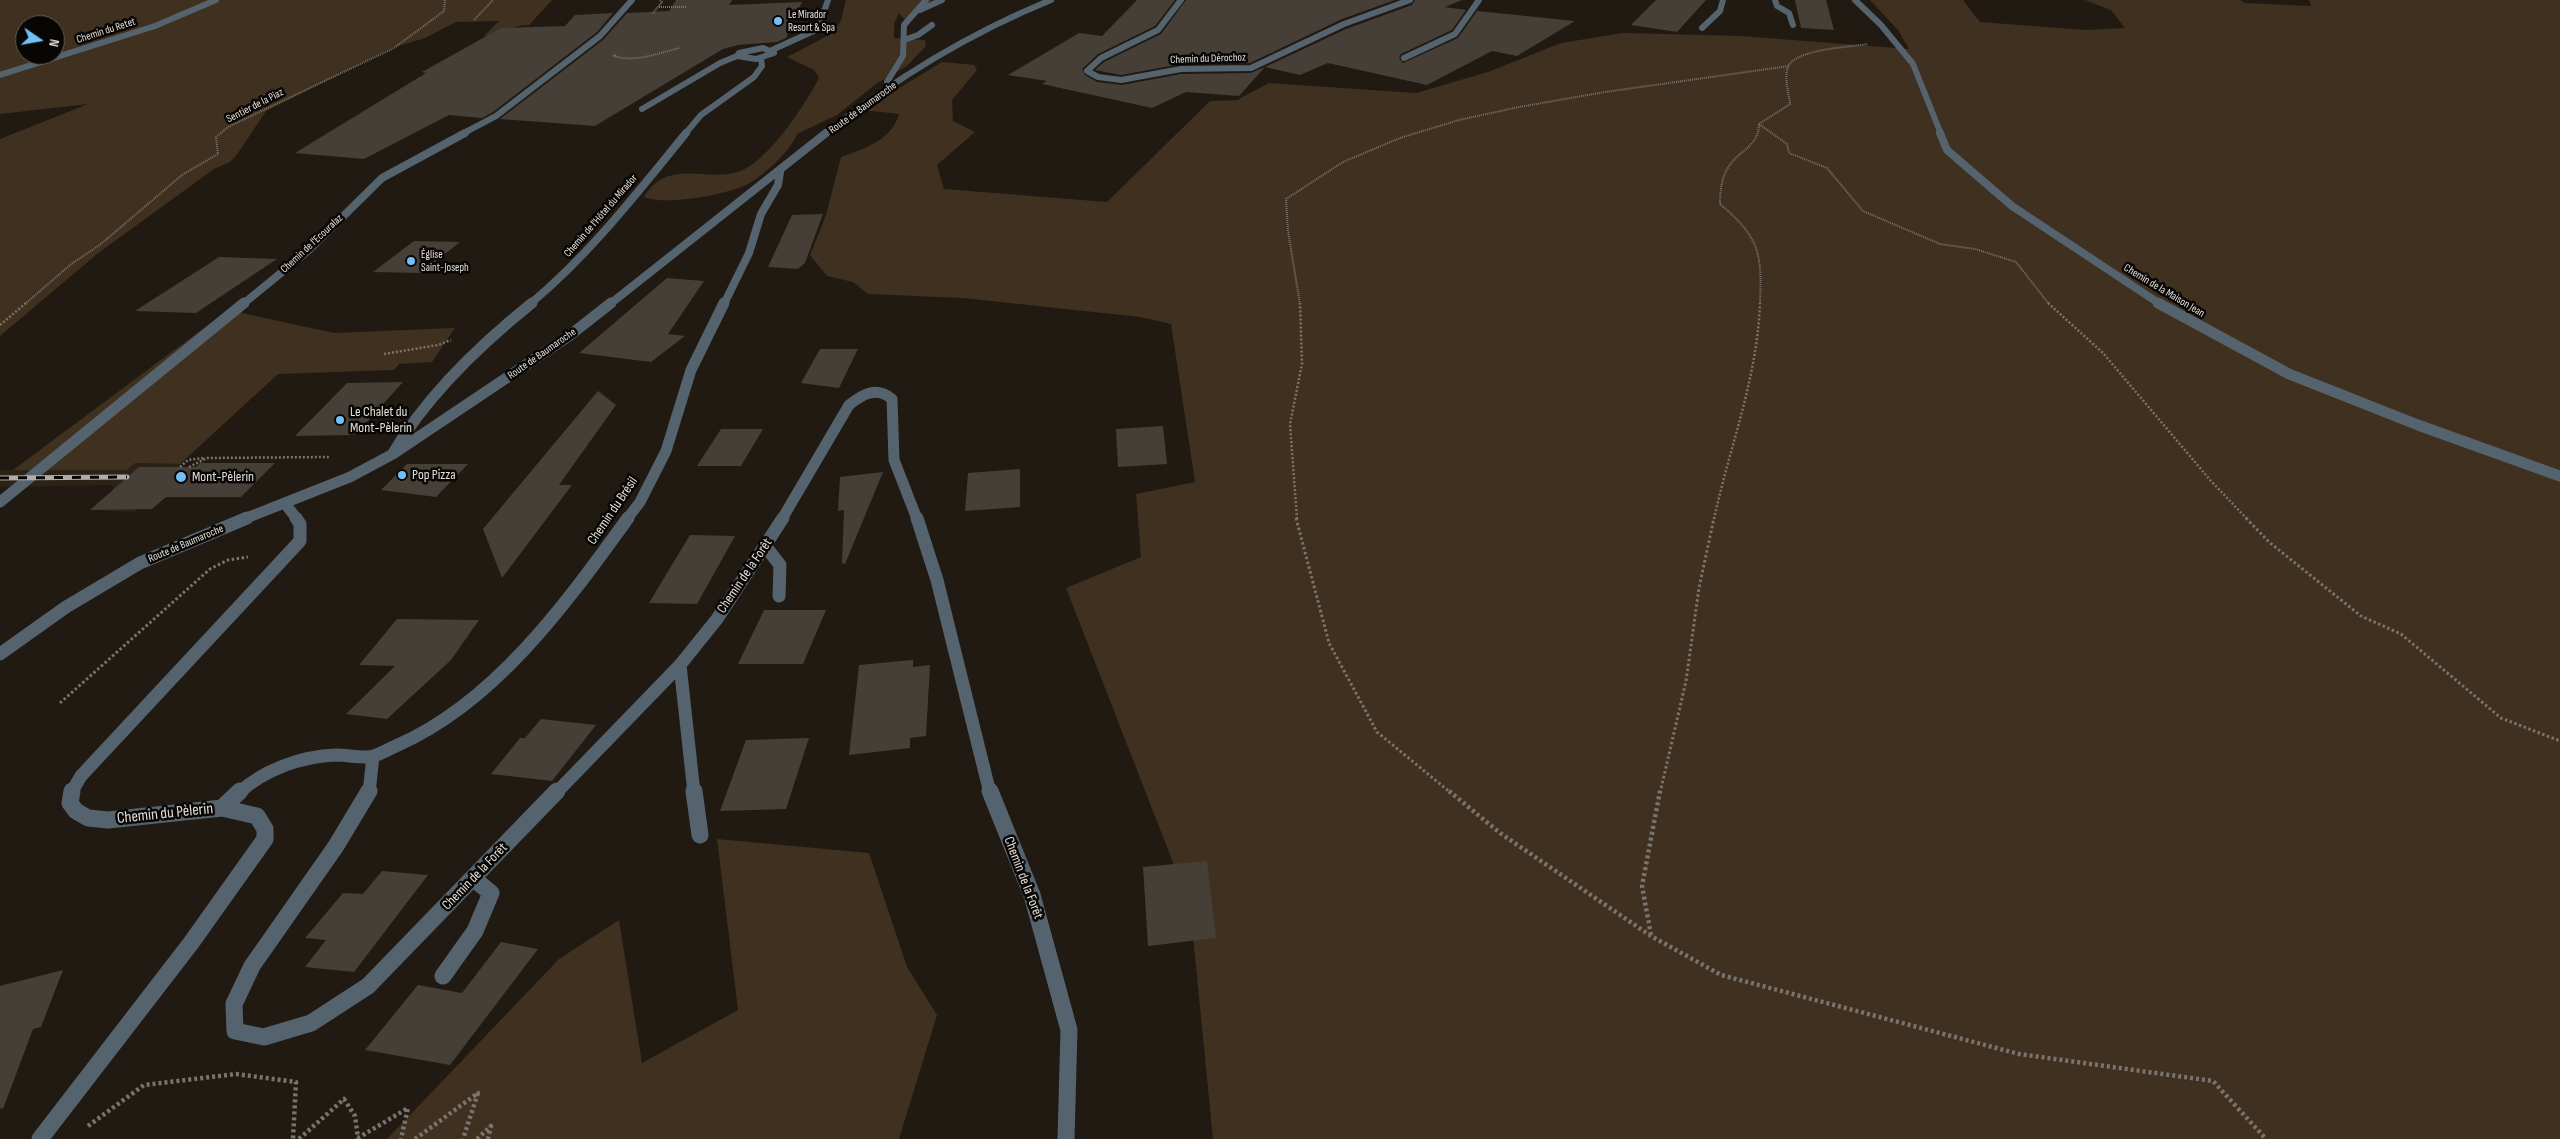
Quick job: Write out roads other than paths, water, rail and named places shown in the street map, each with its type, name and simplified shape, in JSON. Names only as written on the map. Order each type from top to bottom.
[{"type":"street","name":"Chemin du Retet","points":[[0,75],[146,29],[216,0]]},
{"type":"street","name":"Chemin de l'Ecouralaz","points":[[0,502],[310,250],[382,178],[496,116],[600,36],[632,0]]},
{"type":"street","points":[[642,110],[720,63],[737,56],[739,53],[746,50],[772,50],[789,44],[818,29],[828,0]]},
{"type":"street","points":[[888,88],[887,82],[905,55],[904,25],[926,0]]},
{"type":"street","points":[[913,13],[942,0]]},
{"type":"street","name":"Route de Baumaroche","points":[[0,654],[66,607],[140,563],[212,532],[350,478],[393,454],[569,336],[780,172],[853,112],[888,88],[990,27],[1051,0]]},
{"type":"street","name":"Chemin du Dérochoz","points":[[1181,0],[1163,27],[1101,58],[1087,71],[1095,76],[1111,80],[1134,79],[1183,68],[1235,71],[1251,68],[1344,24],[1410,0]]},
{"type":"street","points":[[1404,58],[1456,34],[1479,0]]},
{"type":"street","points":[[1702,28],[1720,11],[1723,0]]},
{"type":"street","points":[[1775,0],[1777,6],[1789,13],[1793,25]]},
{"type":"street","name":"Chemin de la Maison Jean","points":[[1854,0],[1895,41],[1913,64],[1947,150],[2012,206],[2166,308],[2289,374],[2418,425],[2560,476]]},
{"type":"street","points":[[904,40],[918,35],[932,25]]},
{"type":"street","points":[[737,56],[744,59],[761,58],[772,54],[772,50]]},
{"type":"street","name":"Chemin de l'Hôtel du Mirador","points":[[393,454],[407,429],[464,365],[506,324],[554,284],[595,244],[701,116],[754,77],[762,66],[761,58]]},
{"type":"street","name":"Chemin du Brésil","points":[[372,756],[419,736],[474,699],[524,649],[576,590],[640,502],[666,451],[691,370],[748,253],[761,214],[778,185],[780,172]]},
{"type":"street","name":"Chemin de la Forêt","points":[[372,756],[369,792],[336,846],[252,966],[234,1004],[235,1031],[264,1037],[312,1022],[368,986],[680,665],[716,618],[766,546],[849,405],[861,395],[873,391],[885,392],[892,399],[894,460],[914,510],[937,580],[986,782],[1032,895],[1069,1030],[1066,1139]]},
{"type":"street","name":"Chemin du Pèlerin","points":[[40,1139],[191,944],[265,840],[265,829],[257,816],[222,808],[108,820],[88,818],[76,811],[70,803],[71,793],[81,776],[300,541],[300,524],[286,504]]},
{"type":"street","points":[[766,546],[780,565],[779,596]]},
{"type":"street","points":[[680,665],[683,706],[700,835]]},
{"type":"street","points":[[222,808],[249,783],[290,765],[334,755],[372,756]]},
{"type":"street","points":[[443,976],[475,932],[491,893],[474,879]]},
{"type":"railway","points":[[0,478],[127,477]]},
{"type":"place","name":"Le Mirador Resort & Spa","points":[[778,21]]},
{"type":"place","name":"Église Saint-Joseph","points":[[411,261]]},
{"type":"place","name":"Le Chalet du Mont-Pèlerin","points":[[340,420]]},
{"type":"place","name":"Pop Pizza","points":[[402,475]]},
{"type":"place","name":"Mont-Pèlerin","points":[[181,477]]}]
